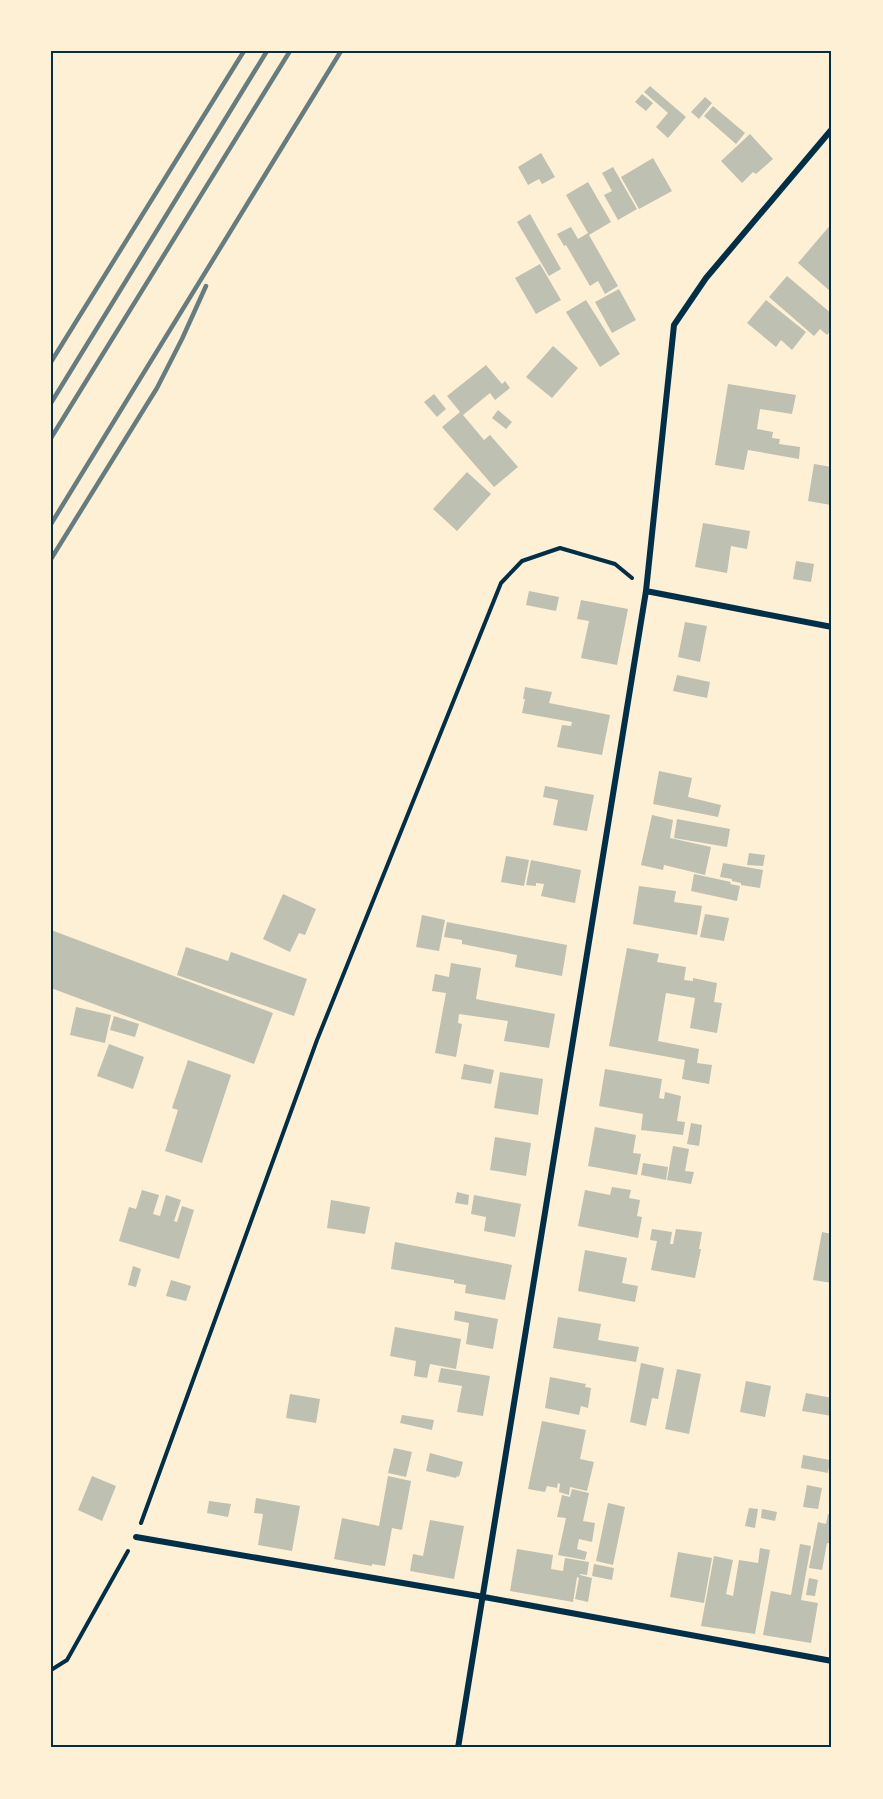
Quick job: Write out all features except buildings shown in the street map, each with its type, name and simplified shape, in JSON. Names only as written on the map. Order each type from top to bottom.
[{"type":"street","points":[[458,1748],[646,591],[674,325],[706,278],[832,129]]},
{"type":"street","points":[[646,591],[832,627]]},
{"type":"street","points":[[136,1537],[484,1597],[832,1661]]},
{"type":"path","points":[[51,1670],[67,1660],[136,1537],[317,1040],[501,583],[522,561],[560,548],[615,564],[646,591]]},
{"type":"railway","points":[[51,362],[244,51]]},
{"type":"railway","points":[[51,403],[267,51]]},
{"type":"railway","points":[[51,438],[290,51]]},
{"type":"railway","points":[[51,524],[341,51]]},
{"type":"railway","points":[[51,559],[157,388],[206,286]]}]
